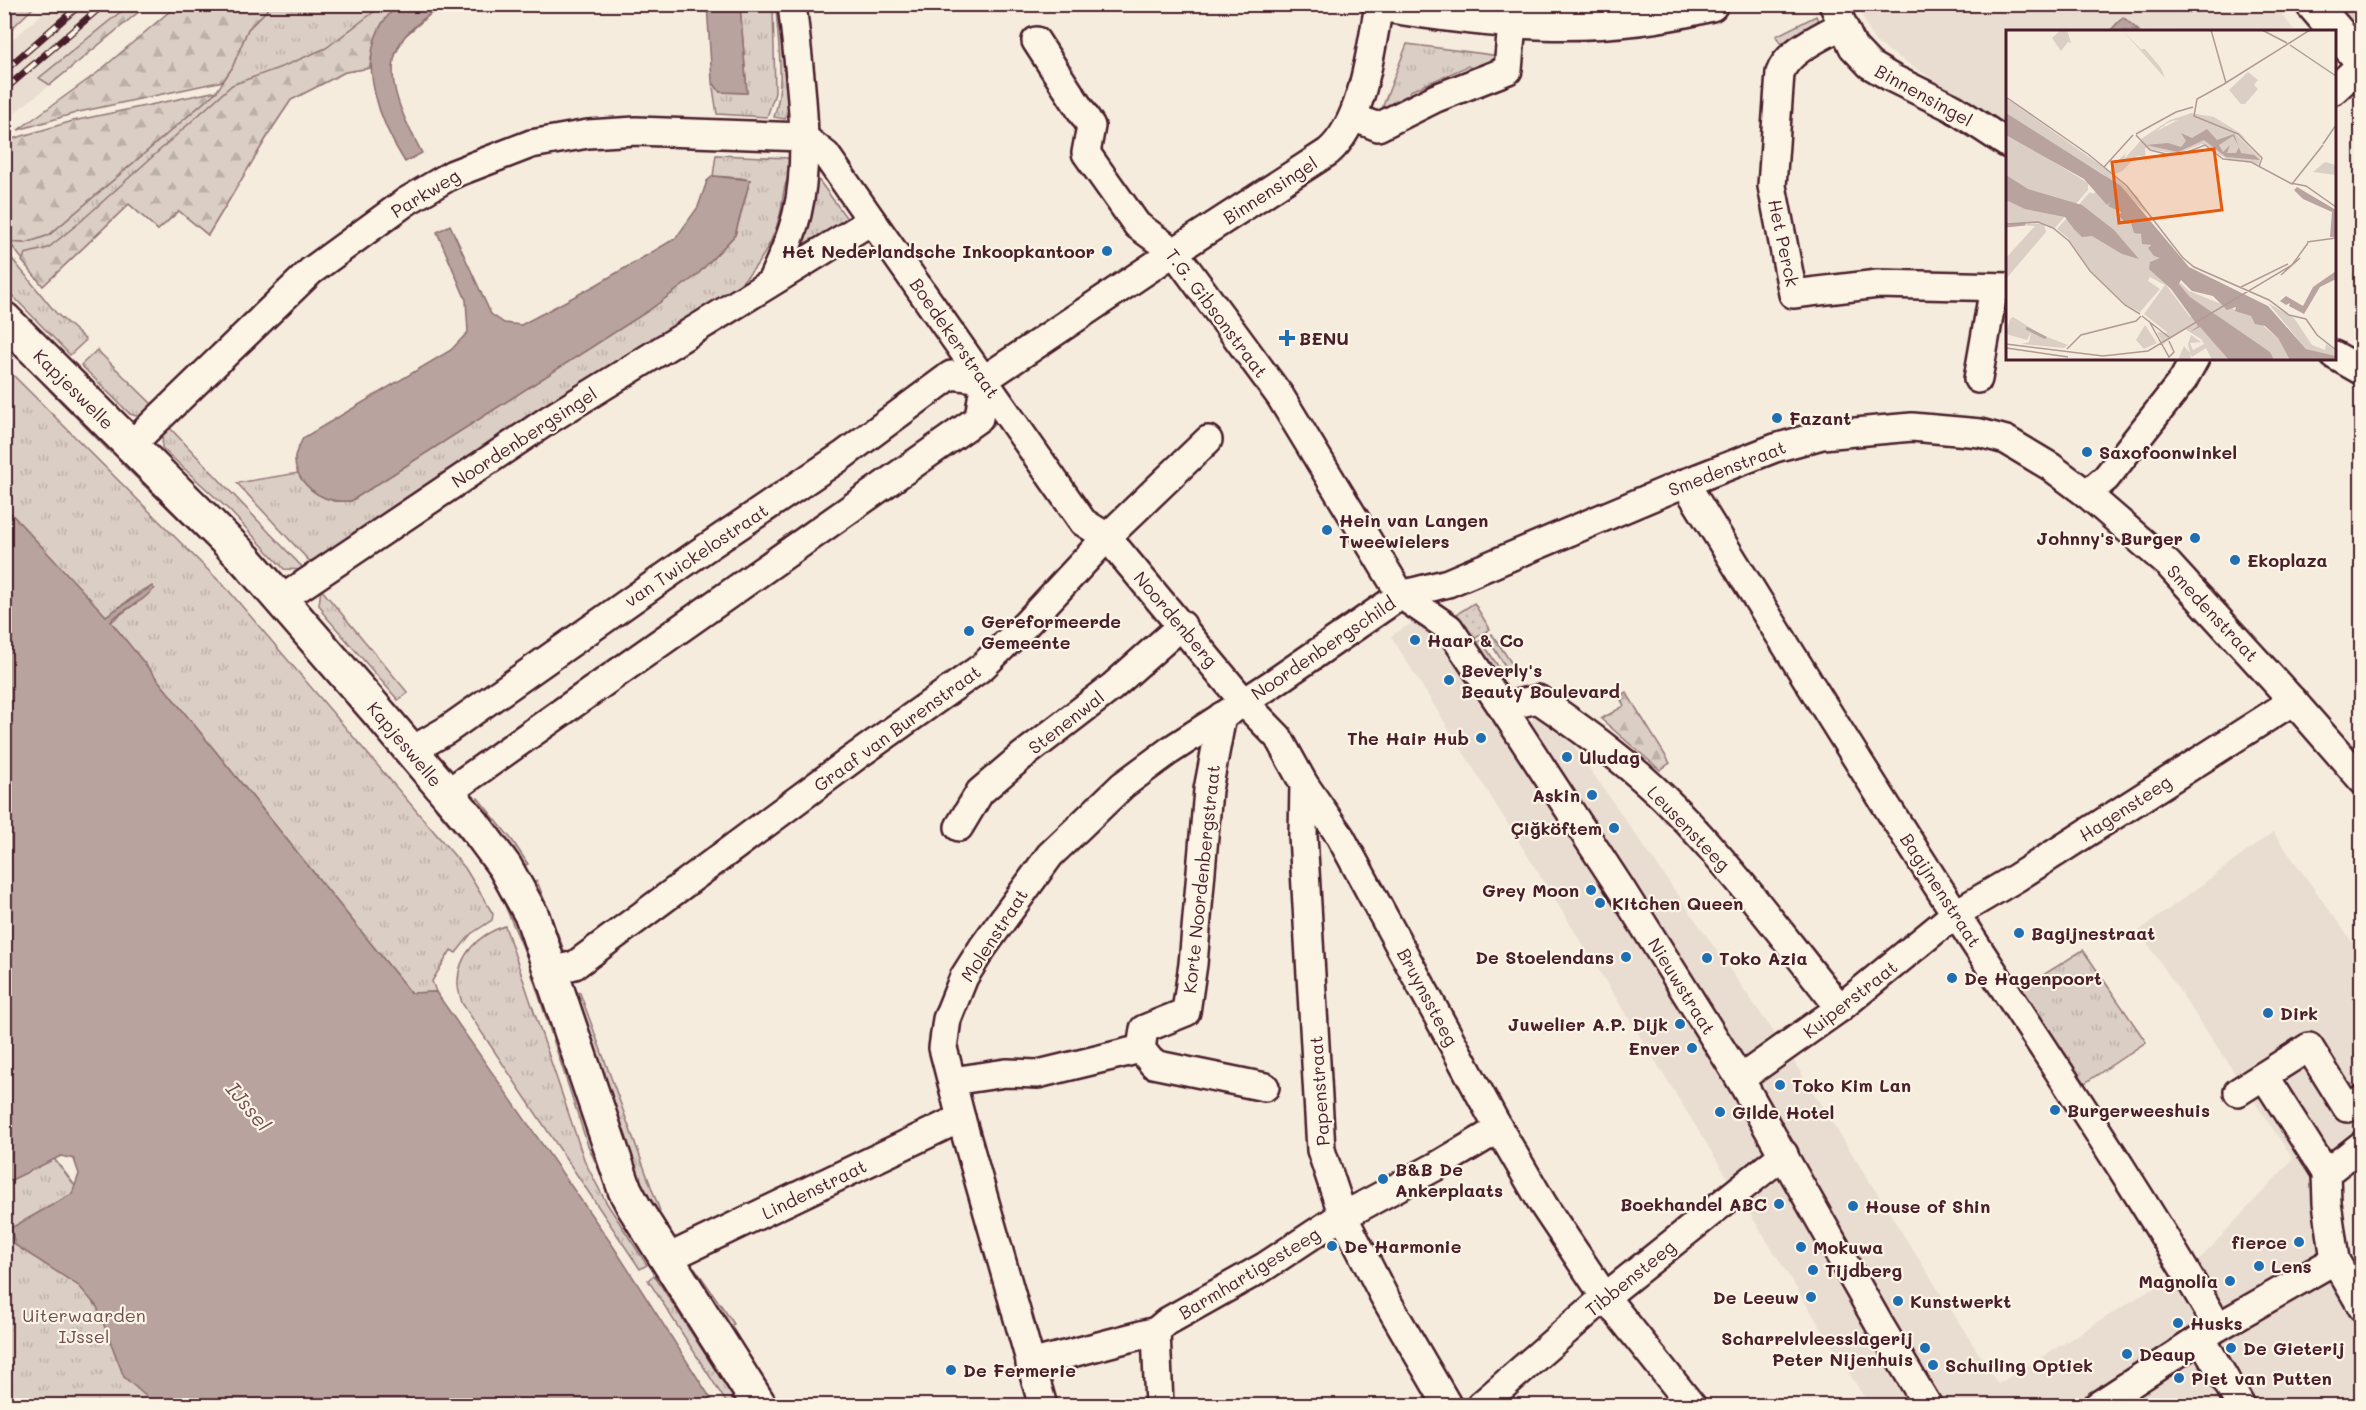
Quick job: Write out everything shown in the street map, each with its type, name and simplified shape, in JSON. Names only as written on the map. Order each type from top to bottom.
[{"type":"street","points":[[771,282],[786,249],[798,213],[803,137],[801,82],[792,4]]},
{"type":"street","points":[[1379,4],[1512,22],[1576,24],[1626,20],[1686,11],[1711,4]]},
{"type":"street","name":"Binnensingel","points":[[1174,252],[1328,152],[1344,137],[1360,93],[1379,4]]},
{"type":"street","points":[[2313,4],[2334,30]]},
{"type":"street","name":"Binnensingel","points":[[1838,15],[1853,47],[1870,65],[1953,108],[2006,143]]},
{"type":"street","name":"Het Perck","points":[[1838,15],[1783,64],[1780,73],[1772,186],[1793,294],[1878,284],[2001,287],[1978,379]]},
{"type":"street","points":[[1353,117],[1378,127],[1436,98],[1508,70],[1512,22]]},
{"type":"street","points":[[2336,32],[2361,63],[2336,88]]},
{"type":"street","name":"T.G. Gibsonstraat","points":[[1036,41],[1091,126],[1086,153],[1137,225],[1174,252],[1280,396],[1401,595]]},
{"type":"street","name":"Parkweg","points":[[135,440],[311,271],[406,201],[453,174],[531,144],[588,134],[636,131],[803,137]]},
{"type":"street","name":"Boedekerstraat","points":[[803,137],[826,155],[1083,522],[1107,537]]},
{"type":"street","name":"Noordenbergsingel","points":[[288,594],[550,419],[871,221]]},
{"type":"street","points":[[447,793],[979,418],[985,379],[1174,252]]},
{"type":"street","name":"Kapjeswelle","points":[[4,318],[135,440],[216,530],[288,594],[411,751],[490,846],[532,916],[625,1190],[666,1259],[760,1406]]},
{"type":"street","points":[[2336,356],[2361,370]]},
{"type":"street","points":[[2087,494],[2106,478],[2183,380],[2194,360]]},
{"type":"street","name":"van Twickelostraat","points":[[411,751],[447,730],[681,565],[842,456],[951,375],[985,379]]},
{"type":"street","name":"Smedenstraat","points":[[1401,595],[1448,583],[1685,483],[1775,448],[1822,435],[1871,429],[1912,427],[1980,433],[2006,440],[2051,467],[2087,494],[2168,564],[2293,701],[2361,780]]},
{"type":"street","name":"Graaf van Burenstraat","points":[[551,971],[575,966],[849,762],[982,667],[1027,623],[1107,537],[1208,440]]},
{"type":"street","name":"Bagijnenstraat","points":[[1685,483],[1955,914],[2086,1110],[2165,1236],[2241,1406]]},
{"type":"street","name":"Noordenberg","points":[[1107,537],[1244,702]]},
{"type":"street","name":"Noordenbergschild","points":[[1244,702],[1401,595]]},
{"type":"street","name":"Nieuwstraat","points":[[1401,595],[1449,628],[1621,889],[1740,1079],[1928,1406]]},
{"type":"street","name":"Stenenwal","points":[[959,827],[980,792],[1112,687],[1182,625]]},
{"type":"street","name":"Leusensteeg","points":[[1502,707],[1538,699],[1605,748],[1673,807],[1734,875],[1840,1008]]},
{"type":"street","name":"Hagensteeg","points":[[1955,914],[2016,878],[2293,701]]},
{"type":"street","name":"Molenstraat","points":[[1043,1406],[952,1081],[946,1068],[943,1048],[947,1019],[964,977],[1050,855],[1123,785],[1169,750],[1244,702]]},
{"type":"street","name":"Bruynssteeg","points":[[1244,702],[1278,737],[1304,784],[1340,836],[1499,1129],[1544,1206],[1605,1297],[1692,1406]]},
{"type":"street","name":"Korte Noordenbergstraat","points":[[1141,1049],[1144,1029],[1186,1012],[1194,964],[1208,790],[1222,716]]},
{"type":"street","name":"Papenstraat","points":[[1304,784],[1303,835],[1321,1149],[1343,1216],[1384,1296],[1448,1406]]},
{"type":"street","name":"Kuiperstraat","points":[[1740,1079],[1840,1008],[1955,914]]},
{"type":"street","points":[[2238,1092],[2309,1047],[2347,1108],[2361,1099]]},
{"type":"street","points":[[952,1081],[1005,1073],[1038,1074],[1141,1049],[1153,1064],[1265,1087]]},
{"type":"street","points":[[2264,1076],[2326,1173],[2327,1203],[2335,1260],[2361,1307]]},
{"type":"street","name":"Lindenstraat","points":[[666,1259],[961,1118]]},
{"type":"street","name":"Barmhartigesteeg","points":[[1156,1331],[1168,1321],[1263,1267],[1343,1216],[1436,1167],[1499,1129]]},
{"type":"street","points":[[2326,1173],[2361,1145]]},
{"type":"street","name":"Tibbensteeg","points":[[1480,1406],[1605,1297],[1784,1154]]},
{"type":"street","points":[[2097,1406],[2210,1333],[2335,1260]]},
{"type":"street","points":[[1030,1364],[1156,1331],[1159,1406]]},
{"type":"shaded area","points":[[52,5],[129,5],[40,77],[50,85],[5,120],[4,47]]},
{"type":"shaded area","points":[[1861,5],[2274,5],[2294,30],[2006,30],[2006,126],[1875,42],[1863,18]]},
{"type":"shaded area","points":[[1429,612],[1519,729],[1537,716],[1573,745],[1787,1051],[1998,1384],[2200,1259],[2293,1159],[2139,931],[2273,832],[2361,954],[2361,1142],[2334,1178],[2333,1205],[2357,1275],[2361,1274],[2361,1405],[1869,1405],[1391,636]]},
{"type":"green space","points":[[5,4],[36,4],[36,5],[5,35]]},
{"type":"green space","points":[[129,5],[147,5],[50,85],[39,78]]},
{"type":"green space","points":[[177,5],[272,5],[248,29],[232,68],[223,81],[79,112],[18,130],[97,73]]},
{"type":"green space","points":[[272,5],[441,5],[404,37],[395,55],[370,68],[345,72],[291,100],[208,235],[179,211],[158,230],[129,204],[43,286],[9,242],[26,243],[49,235],[217,91],[232,68],[248,29]]},
{"type":"green space","points":[[383,5],[398,5],[378,34],[370,68],[345,72],[291,100],[208,235],[179,211],[158,230],[129,204],[43,286],[22,261],[25,254],[48,248],[80,222],[232,85],[326,48]]},
{"type":"green space","points":[[740,5],[773,5],[775,93],[767,117],[717,114],[712,81],[720,92],[747,93]]},
{"type":"green space","points":[[776,5],[785,5],[789,108],[785,119],[774,117],[780,90]]},
{"type":"green space","points":[[2332,5],[2349,5],[2361,21],[2361,41]]},
{"type":"green space","points":[[1816,16],[1820,26],[1784,50],[1776,36]]},
{"type":"green space","points":[[1407,44],[1500,56],[1497,66],[1477,72],[1468,66],[1410,91],[1405,104],[1386,112],[1383,106]]},
{"type":"green space","points":[[217,91],[49,235],[26,243],[5,242],[5,141],[73,121]]},
{"type":"green space","points":[[716,155],[788,158],[793,171],[787,180],[780,215],[767,249],[745,279],[727,295],[313,565],[237,483],[298,473],[304,481],[333,501],[351,501],[648,311],[697,275],[735,235],[750,180],[713,176]]},
{"type":"green space","points":[[815,175],[848,220],[798,247]]},
{"type":"green space","points":[[5,250],[56,313],[86,340],[70,355],[5,288]]},
{"type":"green space","points":[[97,350],[156,408],[144,416],[130,414],[81,365]]},
{"type":"green space","points":[[5,367],[229,591],[465,868],[493,914],[492,920],[471,934],[456,953],[451,950],[432,981],[436,992],[411,993],[111,622],[154,589],[144,589],[106,617],[5,507]]},
{"type":"green space","points":[[54,385],[117,448],[111,453],[49,390]]},
{"type":"green space","points":[[169,427],[305,570],[284,569],[230,511],[162,448],[163,431]]},
{"type":"green space","points":[[126,457],[269,601],[263,606],[224,563],[121,463]]},
{"type":"green space","points":[[321,589],[408,693],[398,700],[322,612],[319,605]]},
{"type":"green space","points":[[1474,603],[1490,629],[1472,640],[1457,614]]},
{"type":"green space","points":[[1492,634],[1514,667],[1508,671],[1487,637]]},
{"type":"green space","points":[[1481,640],[1503,674],[1496,678],[1475,644]]},
{"type":"green space","points":[[1626,692],[1670,763],[1660,770],[1601,719],[1624,706],[1619,696]]},
{"type":"green space","points":[[478,798],[528,864],[520,868],[473,802]]},
{"type":"green space","points":[[443,805],[485,857],[534,955],[527,957],[497,887],[472,852],[436,809]]},
{"type":"green space","points":[[537,881],[564,950],[563,954],[561,954],[530,884]]},
{"type":"green space","points":[[505,926],[585,1162],[606,1202],[647,1265],[640,1269],[462,1003],[458,987],[459,974],[466,955],[478,940]]},
{"type":"green space","points":[[2083,950],[2146,1042],[2085,1083],[2021,989]]},
{"type":"green space","points":[[538,973],[619,1206],[604,1181],[588,1146],[532,975]]},
{"type":"green space","points":[[574,993],[580,993],[660,1211],[653,1215],[643,1198]]},
{"type":"green space","name":"Uiterwaarden IJssel","points":[[4,1094],[245,1405],[5,1405]]},
{"type":"green space","points":[[695,1268],[734,1324],[727,1327],[692,1270]]},
{"type":"green space","points":[[654,1275],[738,1405],[728,1405],[648,1280]]},
{"type":"water","points":[[398,5],[441,5],[406,35],[397,49],[393,64],[396,95],[422,153],[405,162],[380,112],[372,75],[375,39],[383,22]]},
{"type":"water","points":[[707,5],[740,5],[747,93],[720,92],[712,81]]},
{"type":"water","points":[[2123,17],[2138,30],[2111,30]]},
{"type":"water","points":[[713,176],[750,180],[735,235],[697,275],[648,311],[351,501],[325,498],[311,490],[301,478],[295,464],[295,456],[303,438],[451,350],[468,332],[466,300],[437,232],[450,225],[491,314],[504,323],[521,325],[596,285],[676,238],[698,207],[707,181]]},
{"type":"water","name":"IJssel","points":[[5,507],[106,616],[152,586],[154,589],[143,599],[113,618],[111,622],[411,993],[436,992],[613,1246],[715,1405],[153,1405],[124,1377],[97,1307],[79,1286],[15,1245],[11,1228],[72,1194],[79,1174],[74,1159],[61,1156],[5,1183]]},
{"type":"railway","points":[[4,71],[81,4]]},
{"type":"railway","points":[[4,90],[104,4]]},
{"type":"place","name":"Het Nederlandsche Inkoopkantoor","points":[[1107,251]]},
{"type":"place","name":"BENU","points":[[1287,338]]},
{"type":"place","name":"Fazant","points":[[1777,418]]},
{"type":"place","name":"Saxofoonwinkel","points":[[2087,452]]},
{"type":"place","name":"Hein van Langen Tweewielers","points":[[1327,530]]},
{"type":"place","name":"Johnny's Burger","points":[[2195,538]]},
{"type":"place","name":"Ekoplaza","points":[[2235,560]]},
{"type":"place","name":"Gereformeerde Gemeente","points":[[969,631]]},
{"type":"place","name":"Haar & Co","points":[[1415,640]]},
{"type":"place","name":"Beverly's Beauty Boulevard","points":[[1449,680]]},
{"type":"place","name":"The Hair Hub","points":[[1481,738]]},
{"type":"place","name":"Uludag","points":[[1567,757]]},
{"type":"place","name":"Askin","points":[[1592,795]]},
{"type":"place","name":"Çiğköftem","points":[[1614,828]]},
{"type":"place","name":"Grey Moon","points":[[1591,890]]},
{"type":"place","name":"Kitchen Queen","points":[[1600,903]]},
{"type":"place","name":"Bagijnestraat","points":[[2019,933]]},
{"type":"place","name":"De Stoelendans","points":[[1626,957]]},
{"type":"place","name":"Toko Azia","points":[[1707,958]]},
{"type":"place","name":"De Hagenpoort","points":[[1952,978]]},
{"type":"place","name":"Dirk","points":[[2268,1013]]},
{"type":"place","name":"Juwelier A.P. Dijk","points":[[1680,1024]]},
{"type":"place","name":"Enver","points":[[1692,1048]]},
{"type":"place","name":"Toko Kim Lan","points":[[1780,1085]]},
{"type":"place","name":"Burgerweeshuis","points":[[2055,1110]]},
{"type":"place","name":"Gilde Hotel","points":[[1720,1112]]},
{"type":"place","name":"B&B De Ankerplaats","points":[[1383,1179]]},
{"type":"place","name":"Boekhandel ABC","points":[[1779,1204]]},
{"type":"place","name":"House of Shin","points":[[1853,1206]]},
{"type":"place","name":"fierce","points":[[2299,1242]]},
{"type":"place","name":"De Harmonie","points":[[1332,1246]]},
{"type":"place","name":"Mokuwa","points":[[1801,1247]]},
{"type":"place","name":"Lens","points":[[2259,1266]]},
{"type":"place","name":"Tijdberg","points":[[1813,1270]]},
{"type":"place","name":"Magnolia","points":[[2230,1281]]},
{"type":"place","name":"De Leeuw","points":[[1811,1297]]},
{"type":"place","name":"Kunstwerkt","points":[[1898,1301]]},
{"type":"place","name":"Husks","points":[[2178,1323]]},
{"type":"place","name":"Scharrelvleesslagerij Peter Nijenhuis","points":[[1925,1348]]},
{"type":"place","name":"De Gieterij","points":[[2231,1348]]},
{"type":"place","name":"Deaup","points":[[2127,1354]]},
{"type":"place","name":"Schuiling Optiek","points":[[1933,1365]]},
{"type":"place","name":"De Fermerie","points":[[951,1370]]},
{"type":"place","name":"Piet van Putten","points":[[2179,1378]]}]
